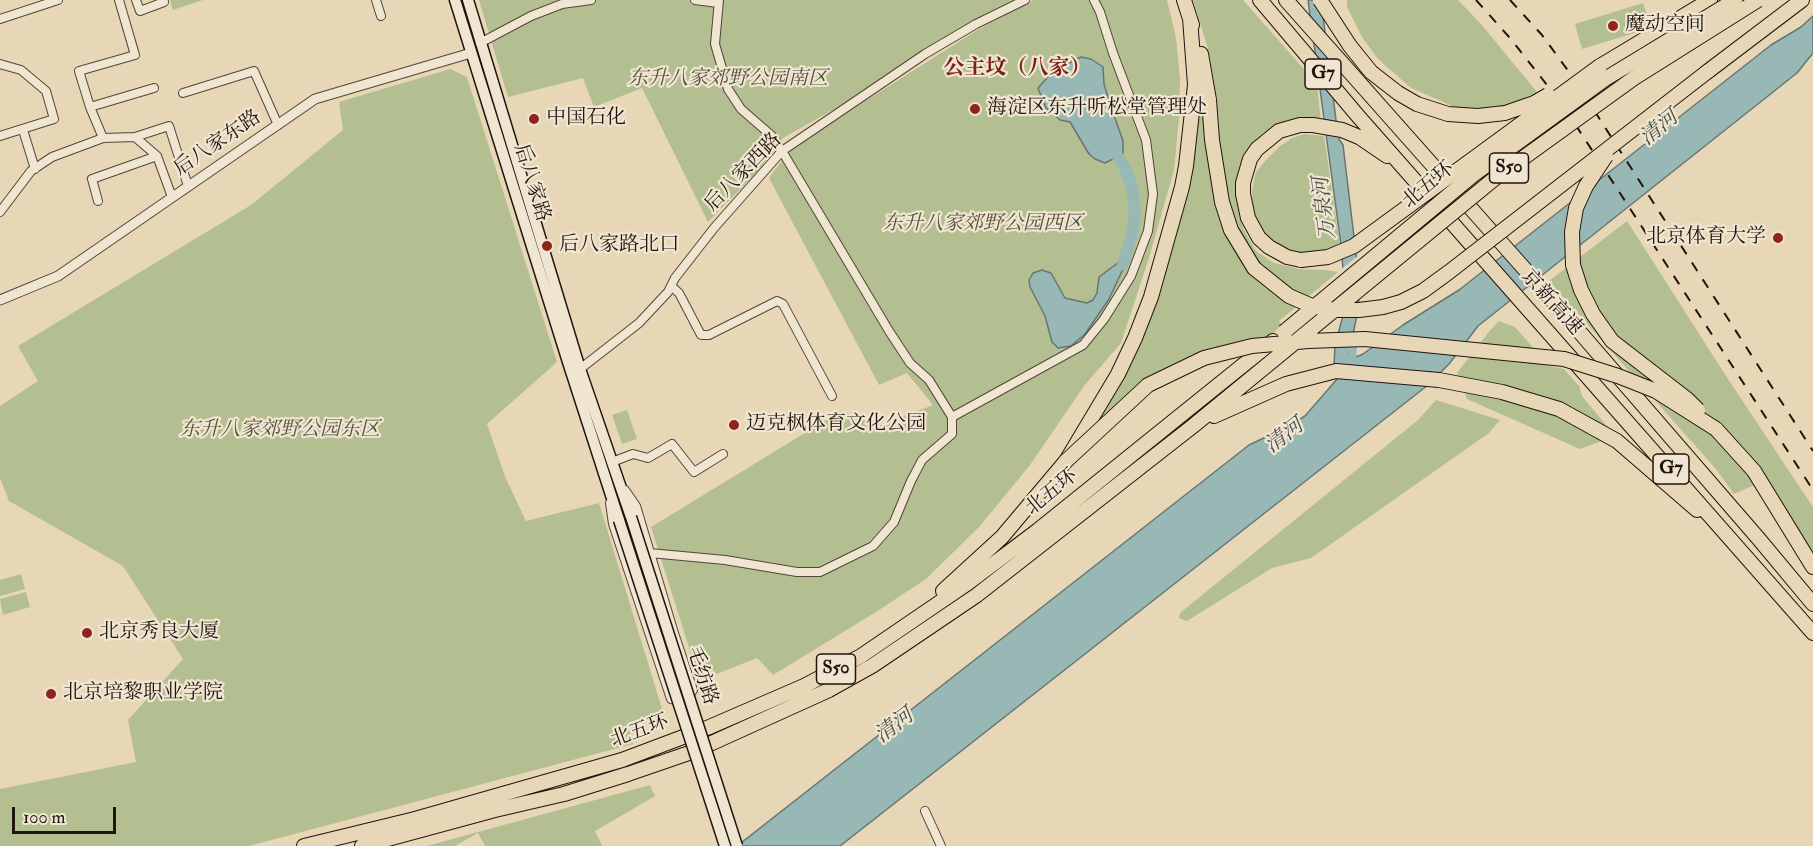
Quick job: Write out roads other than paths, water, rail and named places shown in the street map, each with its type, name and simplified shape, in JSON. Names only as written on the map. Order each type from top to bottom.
[{"type":"highway","points":[[1185,0],[1200,51],[1209,100],[1212,140],[1222,202],[1231,230],[1254,268],[1289,296],[1312,306],[1334,310],[1383,307],[1401,302],[1423,291],[1802,0]]},
{"type":"highway","name":"京新高速","points":[[1260,0],[1358,116],[1813,633]]},
{"type":"highway","name":"京新高速","points":[[1286,0],[1545,292],[1813,604]]},
{"type":"highway","points":[[1320,0],[1371,72],[1407,99],[1439,112],[1478,116],[1505,113],[1534,103],[1710,0]]},
{"type":"highway","name":"北五环","points":[[304,846],[415,819],[622,760],[707,728],[804,686],[861,656],[968,583],[1037,531],[1473,176],[1605,79],[1735,0]]},
{"type":"highway","name":"北五环","points":[[362,846],[564,794],[692,752],[829,690],[872,666],[977,595],[1193,426],[1494,179],[1634,78],[1758,0]]},
{"type":"highway","points":[[1066,461],[1118,374],[1151,297],[1182,187],[1192,112],[1194,68],[1190,18]]},
{"type":"highway","points":[[1404,167],[1359,137],[1342,130],[1325,126],[1300,125],[1279,131],[1257,149],[1246,171],[1243,194],[1248,218],[1259,238],[1278,252],[1301,260],[1328,257],[1354,246],[1600,66]]},
{"type":"highway","points":[[1625,135],[1600,162],[1576,208],[1572,232],[1573,265],[1581,290],[1593,314],[1612,340],[1687,399],[1754,471],[1813,567]]},
{"type":"highway","points":[[910,621],[1002,537],[1066,461],[1148,385],[1204,358],[1252,346],[1365,339],[1564,359],[1656,391],[1716,429]]},
{"type":"highway","points":[[1193,426],[1286,384],[1336,371],[1439,380],[1502,392],[1559,409],[1617,441],[1737,544]]},
{"type":"main road","name":"后八家路","points":[[455,0],[564,351],[625,519]]},
{"type":"main road","name":"后八家路","points":[[468,0],[580,369],[612,462],[612,479]]},
{"type":"main road","name":"毛纺路","points":[[625,519],[728,846]]},
{"type":"main road","name":"毛纺路","points":[[625,519],[737,846]]},
{"type":"street","points":[[0,19],[41,2],[58,0]]},
{"type":"street","points":[[103,138],[79,71],[135,55],[119,0]]},
{"type":"street","points":[[136,0],[140,11],[164,2],[163,0]]},
{"type":"street","points":[[376,0],[381,16]]},
{"type":"street","points":[[480,43],[531,16],[562,4],[591,0]]},
{"type":"street","points":[[650,553],[725,560],[797,572],[820,572],[873,546],[894,522],[922,460],[952,434],[952,417],[929,380],[910,363],[894,339],[782,151],[772,136],[741,109],[728,89],[715,44],[718,1],[695,0]]},
{"type":"street","name":"后八家西路","points":[[580,369],[639,323],[668,292],[675,278],[714,228],[782,151],[925,54],[976,24],[1025,0]]},
{"type":"street","points":[[952,417],[1083,345],[1104,319],[1131,276],[1148,231],[1153,194],[1146,140],[1094,0]]},
{"type":"street","name":"后八家东路","points":[[0,300],[58,276],[315,99],[471,53]]},
{"type":"street","points":[[0,64],[21,70],[46,91],[54,119],[0,136]]},
{"type":"street","points":[[183,93],[254,71],[278,125]]},
{"type":"street","points":[[90,107],[154,88]]},
{"type":"street","points":[[0,212],[34,169],[52,157],[103,138],[135,137],[169,126],[188,186]]},
{"type":"street","points":[[23,130],[34,169]]},
{"type":"street","points":[[135,137],[157,156],[172,197]]},
{"type":"street","points":[[98,201],[92,179],[157,156]]},
{"type":"street","points":[[671,286],[679,294],[701,335],[709,335],[777,301],[783,304],[832,396]]},
{"type":"street","points":[[612,462],[633,454],[648,458],[672,444],[694,472],[723,454]]},
{"type":"street","name":"后八家路","points":[[612,479],[636,506],[693,690],[685,702],[671,699],[613,524],[612,479]]},
{"type":"street","points":[[925,811],[941,846]]},
{"type":"street","points":[[724,824],[728,846]]},
{"type":"water","name":"清河","points":[[1308,0],[1321,0],[1336,120],[1339,139],[1343,145],[1357,262],[1359,305],[1349,354],[1351,359],[1363,354],[1403,325],[1459,290],[1771,45],[1801,27],[1813,16],[1813,53],[1797,73],[1478,326],[1449,364],[1428,385],[840,846],[737,846],[1249,445],[1305,416],[1338,378],[1334,367],[1335,345],[1346,305],[1341,245]]},
{"type":"water","points":[[1081,57],[1091,59],[1103,67],[1104,84],[1123,141],[1123,154],[1105,163],[1089,154],[1070,122],[1060,120],[1046,108],[1038,88],[1053,71]]},
{"type":"water","points":[[1119,262],[1123,264],[1123,269],[1109,299],[1085,334],[1071,346],[1058,348],[1052,342],[1045,316],[1030,287],[1029,280],[1033,273],[1042,270],[1051,273],[1065,298],[1087,303],[1093,300],[1097,293],[1099,277]]},
{"type":"waterway","points":[[1118,157],[1132,186],[1135,209],[1132,234],[1123,264]]},
{"type":"waterway","name":"万泉河","points":[[1351,368],[1354,338]]},
{"type":"railway","points":[[1476,0],[1510,38],[1562,104],[1813,490]]},
{"type":"railway","points":[[1510,0],[1542,35],[1572,76],[1813,451]]},
{"type":"place","name":"魔动空间","points":[[1613,26]]},
{"type":"place","name":"海淀区东升听松堂管理处","points":[[975,109]]},
{"type":"place","name":"中国石化","points":[[534,119]]},
{"type":"place","name":"北京体育大学","points":[[1778,238]]},
{"type":"place","name":"后八家路北口","points":[[547,246]]},
{"type":"place","name":"迈克枫体育文化公园","points":[[734,425]]},
{"type":"place","name":"北京秀良大厦","points":[[87,633]]},
{"type":"place","name":"北京培黎职业学院","points":[[51,694]]},
{"type":"district","name":"公主坟（八家）","points":[[1017,69]]},
{"type":"park label","name":"东升八家郊野公园南区","points":[[728,80]]},
{"type":"park label","name":"东升八家郊野公园西区","points":[[983,225]]},
{"type":"park label","name":"东升八家郊野公园东区","points":[[280,431]]}]
